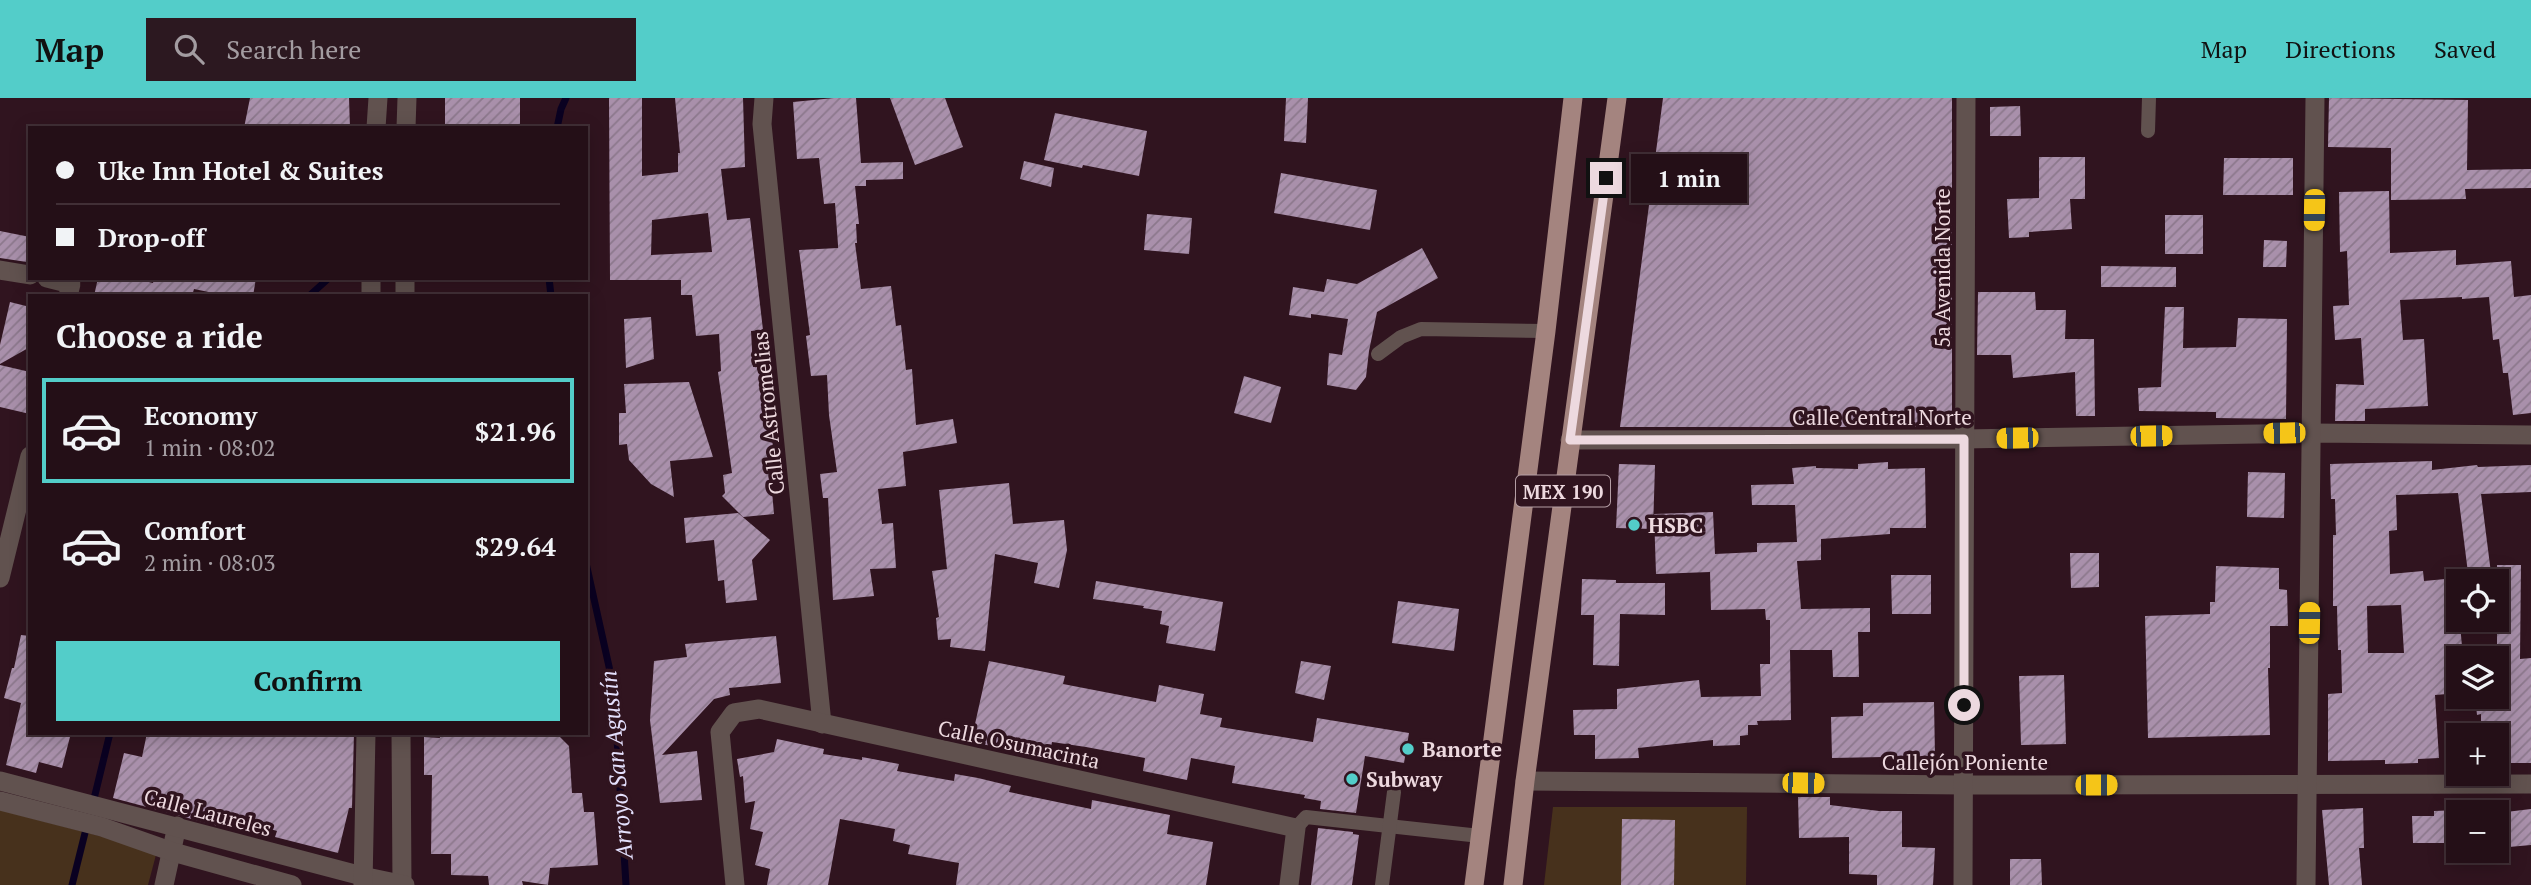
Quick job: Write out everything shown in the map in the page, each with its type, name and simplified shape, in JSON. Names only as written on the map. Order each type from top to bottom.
[{"type":"main road","name":"MEX 190","points":[[1474,885],[1546,331],[1573,98]]},
{"type":"main road","name":"MEX 190","points":[[1513,885],[1617,98]]},
{"type":"street","points":[[376,126],[378,98]]},
{"type":"street","points":[[406,126],[407,98]]},
{"type":"street","name":"Calle Astromelias","points":[[764,98],[763,138],[822,724]]},
{"type":"street","name":"5a Avenida Norte","points":[[1963,885],[1966,98]]},
{"type":"street","points":[[2306,885],[2315,98]]},
{"type":"street","points":[[0,270],[28,275]]},
{"type":"street","points":[[51,280],[70,290]]},
{"type":"street","name":"Calle Central Norte","points":[[1570,440],[1964,439],[2311,433],[2531,435]]},
{"type":"street","points":[[0,578],[28,464]]},
{"type":"street","name":"Calle Osumacinta","points":[[736,885],[720,732],[734,713],[759,709],[1296,828]]},
{"type":"street","points":[[362,880],[366,735]]},
{"type":"street","points":[[401,735],[403,885]]},
{"type":"street","name":"Callejón Poniente","points":[[1525,781],[1964,785],[2531,784]]},
{"type":"street","points":[[0,782],[43,802],[103,817],[173,852],[292,885]]},
{"type":"street","points":[[0,802],[43,802]]},
{"type":"street","name":"Calle Laureles","points":[[103,817],[177,827],[362,880],[403,885]]},
{"type":"street","points":[[164,885],[177,827]]},
{"type":"street","points":[[1289,885],[1296,828]]},
{"type":"lane","points":[[2148,131],[2149,98]]},
{"type":"lane","points":[[1378,354],[1401,337],[1421,329],[1546,331]]},
{"type":"lane","points":[[1382,885],[1394,792]]},
{"type":"lane","points":[[1296,828],[1306,817],[1480,836]]},
{"type":"shaded area","points":[[1553,807],[1747,807],[1746,885],[1544,885]]},
{"type":"shaded area","points":[[0,810],[157,851],[148,885],[0,885]]},
{"type":"building","points":[[250,98],[349,98],[350,126],[244,126]]},
{"type":"building","points":[[445,98],[520,98],[520,126],[445,126]]},
{"type":"building","points":[[609,98],[642,98],[642,176],[678,172],[680,153],[675,98],[743,98],[745,167],[721,169],[727,220],[750,218],[763,330],[751,331],[753,367],[760,366],[768,426],[772,426],[773,456],[769,456],[774,514],[743,517],[722,496],[725,493],[723,475],[732,473],[718,372],[721,371],[719,334],[696,336],[692,295],[681,295],[681,280],[610,280]],"holes":[[[708,213],[712,252],[651,255],[652,220]]]},
{"type":"building","points":[[856,98],[861,163],[903,162],[903,179],[866,180],[866,186],[855,186],[859,224],[856,224],[855,243],[861,289],[891,286],[896,326],[901,325],[906,370],[912,369],[916,425],[953,419],[957,443],[903,452],[906,486],[878,489],[882,524],[893,523],[896,568],[870,569],[874,596],[833,600],[828,498],[823,498],[820,474],[837,472],[829,415],[827,375],[811,376],[806,336],[810,335],[799,250],[838,248],[835,203],[824,204],[819,158],[797,159],[793,102]]},
{"type":"building","points":[[890,98],[945,98],[963,147],[915,165]]},
{"type":"building","points":[[1286,98],[1308,98],[1306,143],[1284,141]]},
{"type":"building","points":[[1663,98],[1952,98],[1952,427],[1620,427]]},
{"type":"building","points":[[2329,98],[2468,100],[2467,170],[2531,169],[2531,188],[2465,189],[2466,199],[2391,200],[2391,148],[2328,147]]},
{"type":"building","points":[[2020,106],[2021,136],[1990,136],[1990,107]]},
{"type":"building","points":[[1055,113],[1147,131],[1139,176],[1044,160]]},
{"type":"building","points":[[2039,157],[2085,157],[2085,199],[2070,199],[2072,229],[2029,232],[2029,237],[2009,238],[2007,199],[2039,198]]},
{"type":"building","points":[[2224,158],[2293,158],[2293,195],[2223,195]]},
{"type":"building","points":[[1024,161],[1054,168],[1051,187],[1020,179]]},
{"type":"building","points":[[1281,173],[1377,190],[1370,230],[1274,213]]},
{"type":"building","points":[[2389,191],[2390,253],[2456,250],[2456,265],[2511,261],[2514,297],[2531,295],[2531,413],[2513,415],[2508,373],[2503,373],[2499,339],[2493,340],[2489,297],[2462,297],[2400,300],[2403,340],[2424,339],[2428,406],[2365,409],[2365,421],[2335,421],[2336,384],[2364,385],[2361,338],[2335,340],[2333,306],[2349,305],[2347,251],[2340,252],[2339,192]]},
{"type":"building","points":[[1147,214],[1192,218],[1189,254],[1144,250]]},
{"type":"building","points":[[2165,215],[2203,215],[2203,254],[2165,254]]},
{"type":"building","points":[[0,231],[28,237],[27,262],[0,258]]},
{"type":"building","points":[[2264,240],[2287,241],[2286,267],[2263,267]]},
{"type":"building","points":[[1422,248],[1438,278],[1377,312],[1366,377],[1356,390],[1327,385],[1329,353],[1342,355],[1348,319],[1311,314],[1311,318],[1289,315],[1293,287],[1324,292],[1327,279],[1357,284]]},
{"type":"building","points":[[2101,266],[2176,267],[2176,287],[2101,287]]},
{"type":"building","points":[[98,280],[140,280],[153,283],[154,280],[256,280],[253,294],[218,294],[194,289],[193,294],[94,294]]},
{"type":"building","points":[[1978,292],[2035,292],[2036,310],[2066,310],[2065,339],[2094,339],[2095,416],[2076,416],[2075,372],[2013,378],[2011,355],[1977,355]]},
{"type":"building","points":[[10,302],[28,306],[28,348],[0,364],[0,345]]},
{"type":"building","points":[[2165,307],[2184,307],[2183,348],[2236,347],[2238,318],[2287,319],[2286,419],[2216,418],[2216,412],[2139,411],[2138,388],[2161,387]]},
{"type":"building","points":[[651,317],[654,359],[626,368],[624,319]]},
{"type":"building","points":[[0,365],[28,372],[28,414],[0,407]]},
{"type":"building","points":[[1244,376],[1281,387],[1271,423],[1234,413]]},
{"type":"building","points":[[689,382],[713,457],[670,461],[674,497],[651,484],[629,460],[627,444],[619,445],[619,413],[626,413],[624,384]]},
{"type":"building","points":[[2432,461],[2432,470],[2477,465],[2531,465],[2531,492],[2481,494],[2490,569],[2468,569],[2458,493],[2396,495],[2397,530],[2389,531],[2390,574],[2423,571],[2424,581],[2446,579],[2446,632],[2461,632],[2462,646],[2446,646],[2446,694],[2435,695],[2439,758],[2418,759],[2418,763],[2385,764],[2385,760],[2328,761],[2328,694],[2342,693],[2337,606],[2333,606],[2333,535],[2336,535],[2335,499],[2331,499],[2330,464]],"holes":[[[2401,605],[2404,653],[2368,653],[2367,606]]]},
{"type":"building","points":[[1888,462],[1888,469],[1925,468],[1926,528],[1890,528],[1890,534],[1821,539],[1821,560],[1797,561],[1801,609],[1870,608],[1870,632],[1858,632],[1859,677],[1833,677],[1832,650],[1790,650],[1791,720],[1757,721],[1758,725],[1748,725],[1748,735],[1740,736],[1740,745],[1713,746],[1713,740],[1638,748],[1639,758],[1595,759],[1595,735],[1574,735],[1573,710],[1617,709],[1617,689],[1699,680],[1701,697],[1761,696],[1760,664],[1770,664],[1770,620],[1766,620],[1765,609],[1711,610],[1710,572],[1656,574],[1654,514],[1713,512],[1715,554],[1757,552],[1757,543],[1797,542],[1795,505],[1752,505],[1751,485],[1794,484],[1792,468],[1816,466],[1858,469],[1858,464]]},
{"type":"building","points":[[1619,464],[1655,465],[1653,529],[1616,528]]},
{"type":"building","points":[[2248,472],[2285,473],[2284,518],[2247,517]]},
{"type":"building","points":[[1009,483],[1013,524],[1064,520],[1067,550],[1059,588],[1034,583],[1038,563],[995,554],[985,651],[950,647],[951,639],[938,640],[936,618],[939,617],[932,571],[947,569],[939,490]]},
{"type":"building","points":[[738,513],[770,540],[752,560],[757,600],[726,603],[724,580],[718,581],[714,540],[686,543],[684,518]]},
{"type":"building","points":[[2070,553],[2099,553],[2099,587],[2071,588]]},
{"type":"building","points":[[2497,565],[2521,565],[2520,659],[2531,658],[2531,763],[2509,763],[2509,723],[2481,723],[2481,714],[2477,715],[2476,709],[2509,709],[2509,646],[2497,646],[2497,632],[2509,632],[2509,569],[2497,569]]},
{"type":"building","points":[[2216,566],[2279,568],[2279,589],[2287,590],[2288,626],[2270,626],[2270,735],[2148,738],[2145,616],[2210,614],[2210,602],[2215,602]]},
{"type":"building","points":[[1891,575],[1931,575],[1931,614],[1892,614]]},
{"type":"building","points":[[1582,579],[1616,580],[1616,583],[1665,583],[1665,615],[1620,614],[1619,666],[1593,665],[1594,615],[1581,615]]},
{"type":"building","points":[[1096,581],[1223,602],[1215,651],[1166,643],[1169,626],[1160,624],[1162,611],[1093,599]]},
{"type":"building","points":[[1398,601],[1459,609],[1454,651],[1392,643]]},
{"type":"building","points":[[21,635],[28,636],[28,735],[70,735],[62,768],[39,762],[36,773],[6,765],[21,703],[4,698]]},
{"type":"building","points":[[776,636],[781,683],[729,688],[730,695],[714,699],[662,755],[697,751],[702,800],[660,803],[650,720],[654,661],[687,657],[685,644]]},
{"type":"building","points":[[989,661],[1065,676],[1063,684],[1156,702],[1159,685],[1204,694],[1200,714],[1222,718],[1220,727],[1313,742],[1317,718],[1409,733],[1404,763],[1365,756],[1356,813],[1320,809],[1321,801],[1304,798],[1305,795],[1232,783],[1235,766],[1191,758],[1187,780],[1143,771],[1145,758],[1086,747],[1052,742],[1049,757],[971,742]]},
{"type":"building","points":[[1301,661],[1331,666],[1324,700],[1295,693]]},
{"type":"building","points":[[2064,675],[2066,744],[2021,745],[2019,676]]},
{"type":"building","points":[[1934,702],[1935,756],[1832,758],[1831,717],[1863,716],[1863,703]]},
{"type":"building","points":[[147,735],[354,735],[352,808],[349,808],[338,853],[275,837],[277,831],[225,816],[222,827],[113,798],[124,753],[142,757]]},
{"type":"building","points":[[439,735],[558,735],[569,746],[572,793],[582,793],[584,812],[594,812],[598,865],[550,868],[548,885],[522,881],[523,885],[489,885],[488,876],[451,875],[451,854],[431,854],[432,775],[424,775],[424,737],[440,738]]},
{"type":"building","points":[[777,739],[824,749],[823,754],[862,760],[862,757],[899,764],[897,771],[954,781],[955,774],[978,778],[1011,786],[1009,792],[1091,809],[1092,800],[1170,815],[1167,834],[1213,842],[1206,885],[956,885],[959,863],[908,854],[910,845],[893,841],[895,829],[840,819],[828,885],[767,885],[770,869],[755,865],[763,832],[750,829],[755,801],[745,803],[743,776],[740,777],[737,759],[774,752]]},
{"type":"building","points":[[1798,797],[1830,797],[1830,805],[1902,811],[1902,847],[1935,848],[1933,885],[1877,885],[1877,875],[1849,874],[1849,837],[1799,838]]},
{"type":"building","points":[[2363,808],[2364,848],[2359,848],[2362,885],[2329,885],[2322,810]]},
{"type":"building","points":[[2531,809],[2531,845],[2509,847],[2509,812]]},
{"type":"building","points":[[2434,811],[2446,811],[2446,843],[2413,843],[2412,816],[2434,816]]},
{"type":"building","points":[[1622,819],[1675,820],[1674,885],[1621,885]]},
{"type":"building","points":[[1318,828],[1359,835],[1352,885],[1311,885]]},
{"type":"building","points":[[2010,859],[2041,859],[2042,885],[2010,885]]},
{"type":"waterway","name":"Arroyo San Agustín","points":[[557,126],[566,98]]},
{"type":"waterway","points":[[311,294],[327,280]]},
{"type":"waterway","name":"Arroyo San Agustín","points":[[549,280],[551,294]]},
{"type":"waterway","name":"Arroyo San Agustín","points":[[588,572],[614,689],[626,885]]},
{"type":"waterway","points":[[93,803],[110,735]]},
{"type":"waterway","points":[[72,885],[87,825]]},
{"type":"place","name":"HSBC","points":[[1634,525]]},
{"type":"place","name":"Banorte","points":[[1408,749]]},
{"type":"place","name":"Subway","points":[[1352,779]]},
{"type":"route","points":[[1606,178],[1570,440],[1964,439],[1964,705]]}]
